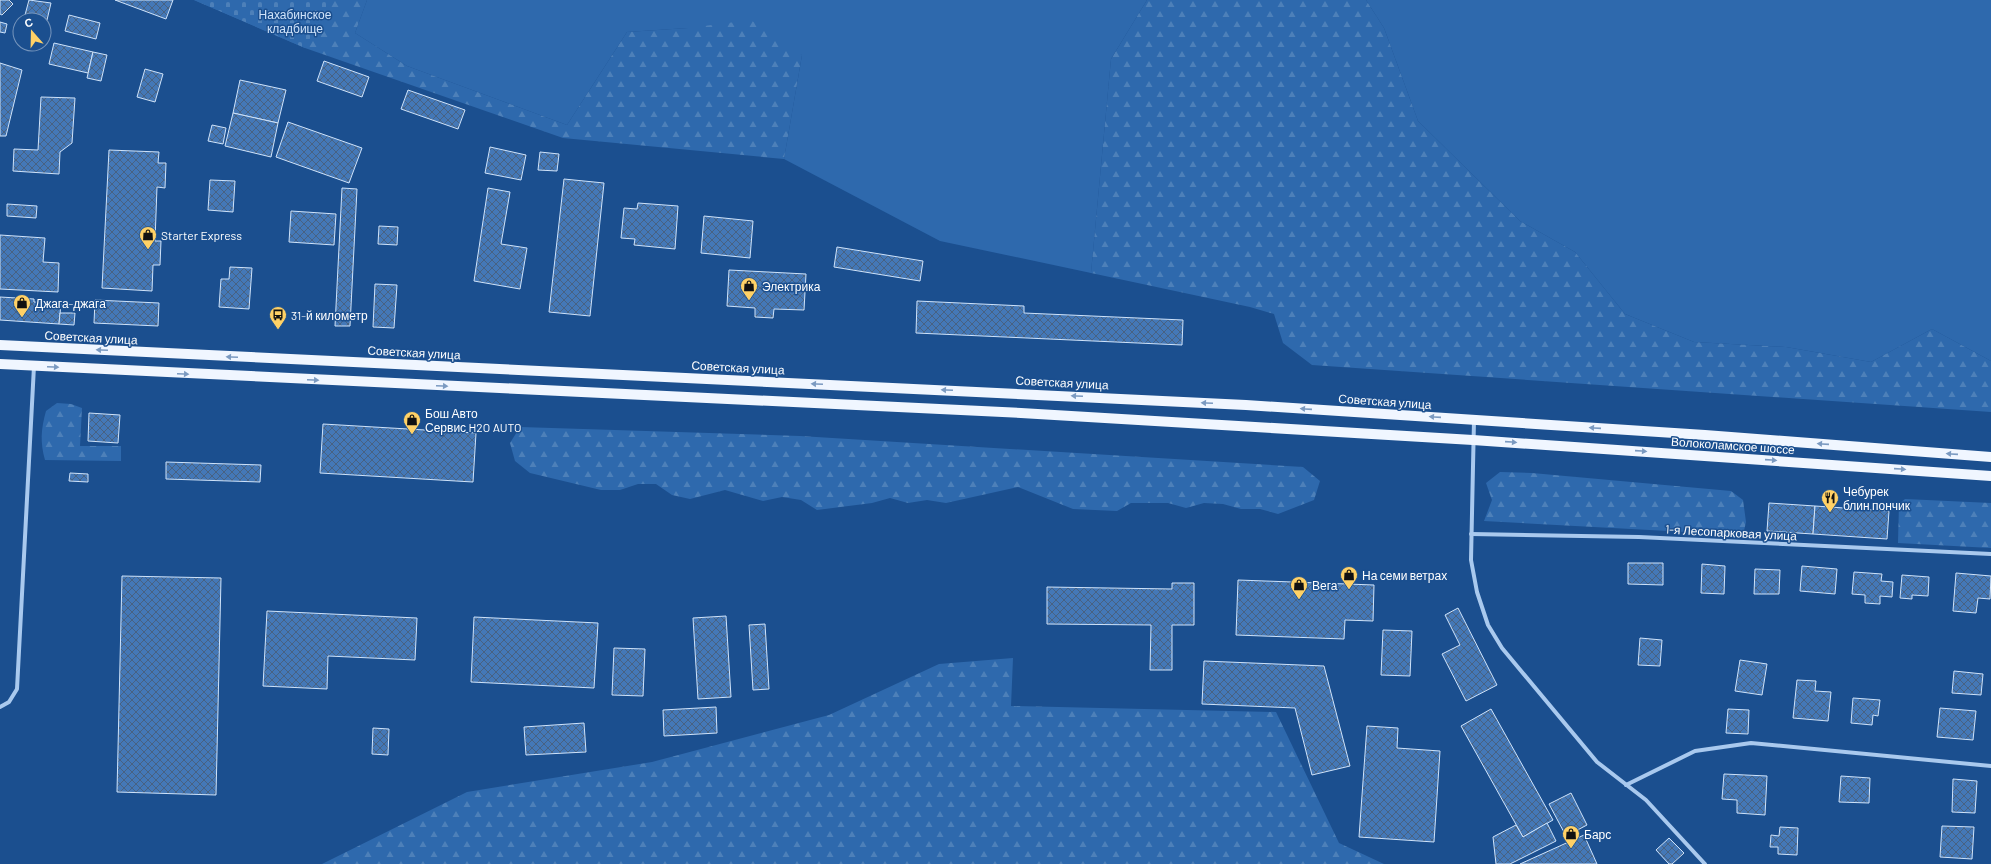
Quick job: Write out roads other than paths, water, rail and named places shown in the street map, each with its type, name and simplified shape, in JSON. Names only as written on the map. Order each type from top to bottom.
[{"type":"main road","name":"Советская улица","points":[[0,345],[1162,400],[1474,420]]},
{"type":"main road","points":[[0,364],[1021,413],[1472,440]]},
{"type":"main road","name":"Волоколамское шоссе","points":[[1474,420],[1705,435],[1991,457]]},
{"type":"main road","name":"Волоколамское шоссе","points":[[1472,440],[1991,476]]},
{"type":"street","points":[[0,707],[9,702],[17,689],[34,366]]},
{"type":"street","points":[[1474,420],[1472,440],[1471,560],[1477,592],[1488,625],[1502,648],[1597,762],[1646,800],[1705,864]]},
{"type":"street","name":"1-я Лесопарковая улица","points":[[1471,534],[1639,537],[1991,554]]},
{"type":"street","points":[[1626,785],[1694,751],[1751,743],[1991,766]]},
{"type":"place","name":"Starter Express","points":[[148,250]]},
{"type":"place","name":"Электрика","points":[[749,301]]},
{"type":"place","name":"Джага-джага","points":[[22,318]]},
{"type":"place","name":"31-й километр","points":[[278,330]]},
{"type":"place","name":"Бош Авто Сервис H2O AUTO","points":[[412,435]]},
{"type":"place","name":"Чебурек блин пончик","points":[[1830,513]]},
{"type":"place","name":"На семи ветрах","points":[[1349,590]]},
{"type":"place","name":"Вега","points":[[1299,600]]},
{"type":"place","name":"Барс","points":[[1571,849]]},
{"type":"park label","name":"Нахабинское кладбище","points":[[295,21]]}]
